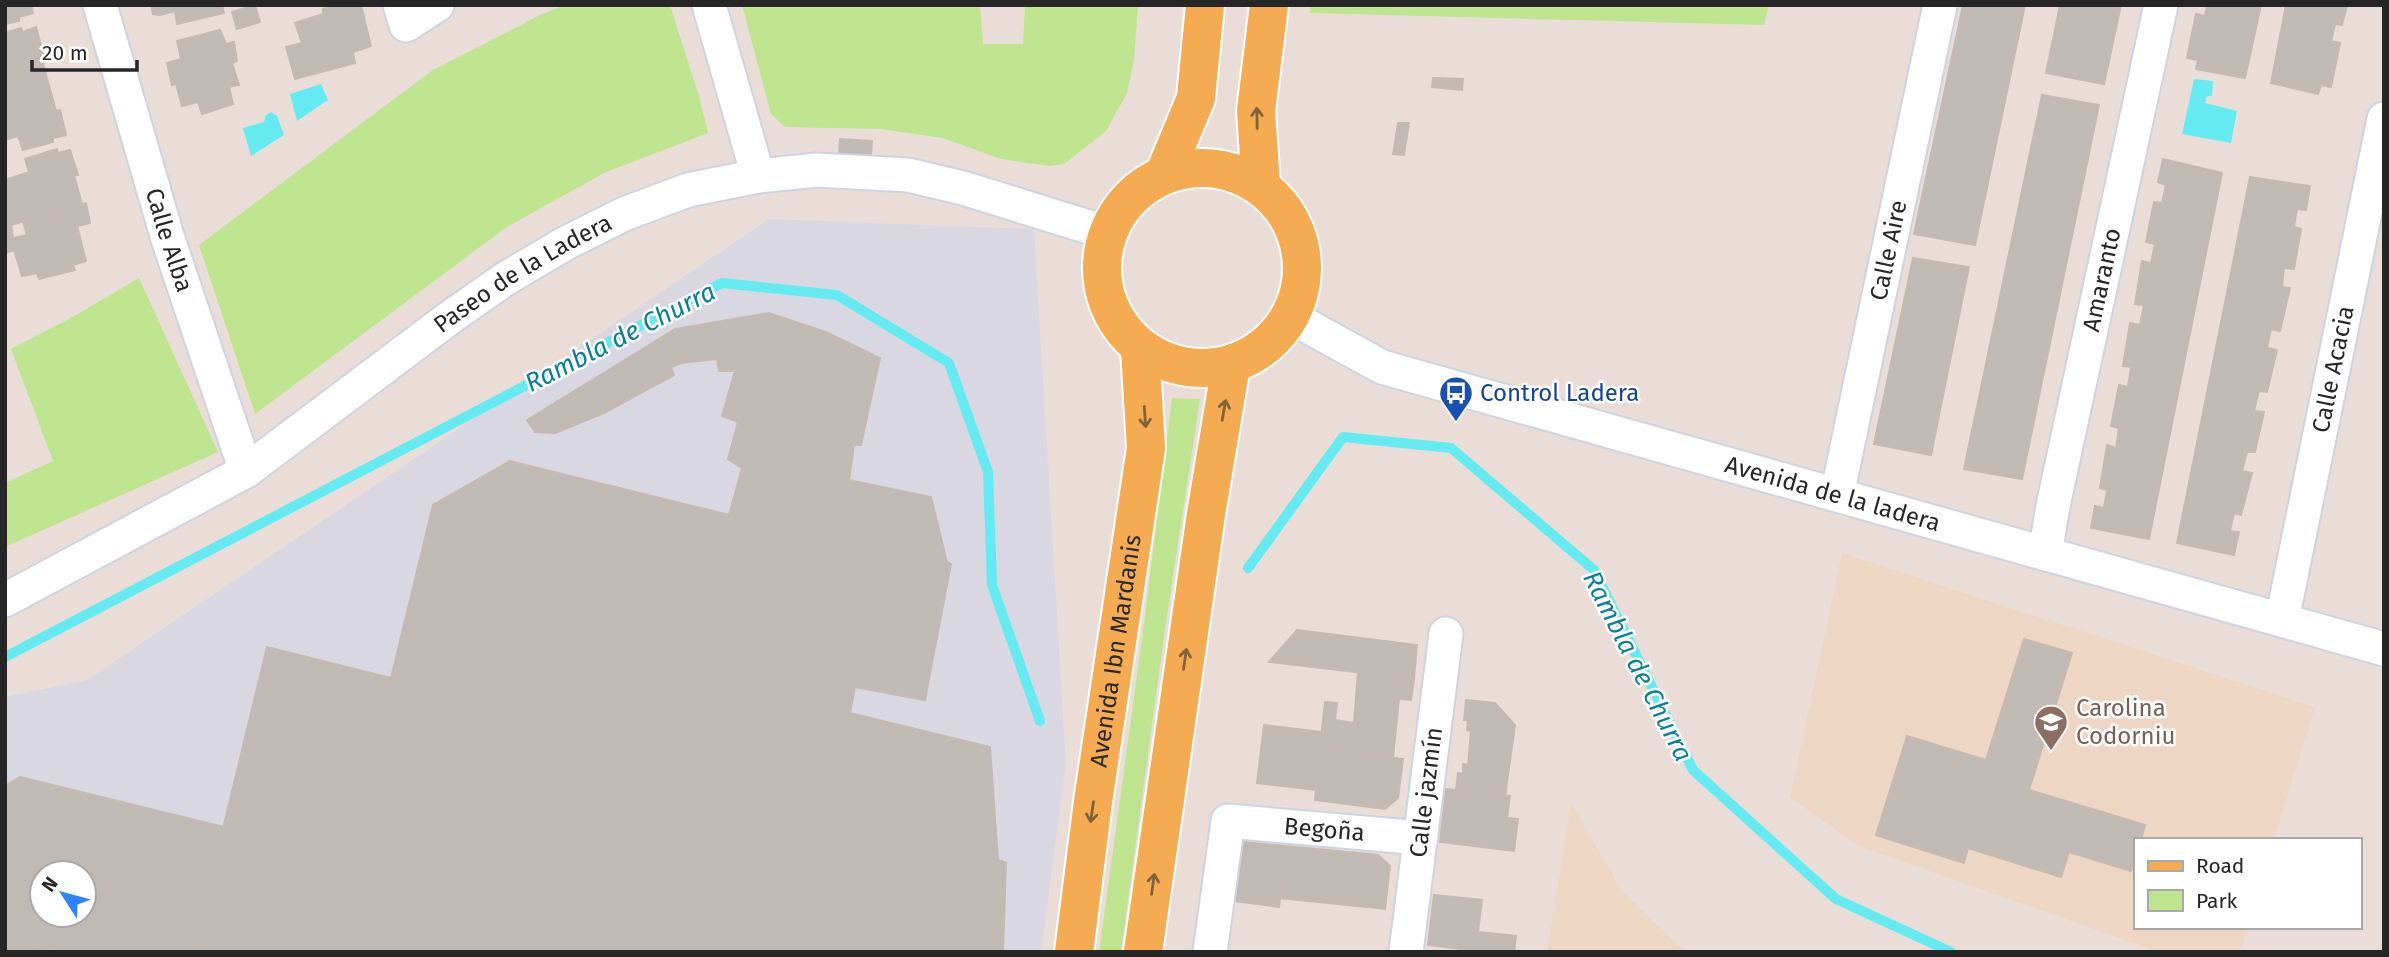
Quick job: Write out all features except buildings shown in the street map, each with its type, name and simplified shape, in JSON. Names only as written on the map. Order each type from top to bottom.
[{"type":"main road","points":[[1164,175],[1196,98],[1205,5]]},
{"type":"main road","points":[[1261,186],[1256,111],[1269,5]]},
{"type":"main road","points":[[1197,167],[1231,171],[1261,186],[1282,206],[1297,231],[1303,260],[1301,289],[1291,317],[1276,338],[1255,354],[1231,365],[1200,370],[1168,364],[1140,349],[1118,325],[1105,296],[1101,264],[1108,233],[1121,209],[1140,189],[1164,175],[1197,167]]},
{"type":"main road","name":"Avenida Ibn Mardanis","points":[[1073,952],[1146,448],[1140,349]]},
{"type":"main road","points":[[1143,952],[1206,514],[1231,365]]},
{"type":"street","name":"Calle Alba","points":[[100,5],[167,236],[246,471]]},
{"type":"street","points":[[403,15],[437,5]]},
{"type":"street","points":[[709,5],[758,176]]},
{"type":"street","name":"Calle Aire","points":[[1837,495],[1940,5]]},
{"type":"street","name":"Amaranto","points":[[2045,554],[2161,5]]},
{"type":"street","name":"Calle Acacia","points":[[2282,620],[2384,119]]},
{"type":"street","name":"Paseo de la Ladera","points":[[5,600],[246,471],[505,279],[566,243],[624,214],[688,190],[758,176],[817,170],[908,175],[963,188],[1108,233]]},
{"type":"street","name":"Avenida de la ladera","points":[[1291,317],[1382,367],[2384,649]]},
{"type":"street","name":"Calle jazmín","points":[[1406,952],[1446,634]]},
{"type":"street","name":"Begoña","points":[[1210,952],[1227,821],[1421,838]]},
{"type":"shaded area","points":[[769,219],[1034,229],[1066,764],[1041,952],[5,952],[5,697],[87,680]]},
{"type":"shaded area","name":"Carolina Codorniu","points":[[1842,553],[2315,707],[2275,838],[2134,838],[2134,929],[2247,929],[2240,952],[2159,952],[1858,846],[1790,797]]},
{"type":"shaded area","points":[[1571,803],[1622,891],[1685,952],[1547,952]]},
{"type":"green space","points":[[565,5],[670,5],[708,133],[604,173],[507,227],[255,414],[199,245],[433,70]]},
{"type":"green space","points":[[742,5],[980,5],[983,44],[1023,44],[1025,5],[1138,5],[1134,60],[1127,93],[1106,131],[1064,164],[1049,166],[1001,159],[942,138],[881,129],[785,127],[771,114]]},
{"type":"green space","points":[[1311,5],[1769,5],[1764,25],[1310,13]]},
{"type":"green space","points":[[139,278],[218,452],[5,547],[5,483],[53,461],[11,349]]},
{"type":"green space","points":[[1172,398],[1200,399],[1165,629],[1121,952],[1099,952],[1143,632]]},
{"type":"water","points":[[2194,79],[2213,81],[2212,96],[2207,96],[2205,103],[2237,111],[2231,143],[2182,134]]},
{"type":"water","points":[[321,84],[328,100],[297,121],[290,94]]},
{"type":"water","points":[[271,112],[277,116],[284,135],[251,156],[243,128],[264,122],[266,115]]},
{"type":"waterway","name":"Rambla de Churra","points":[[5,657],[722,283],[837,295],[949,363],[988,472],[992,585],[1040,721]]},
{"type":"waterway","name":"Rambla de Churra","points":[[1248,568],[1343,437],[1451,448],[1594,570],[1693,770],[1836,899],[1951,952]]},
{"type":"place","name":"Control Ladera","points":[[1456,423]]},
{"type":"place","name":"Carolina Codorniu","points":[[2051,752]]}]
